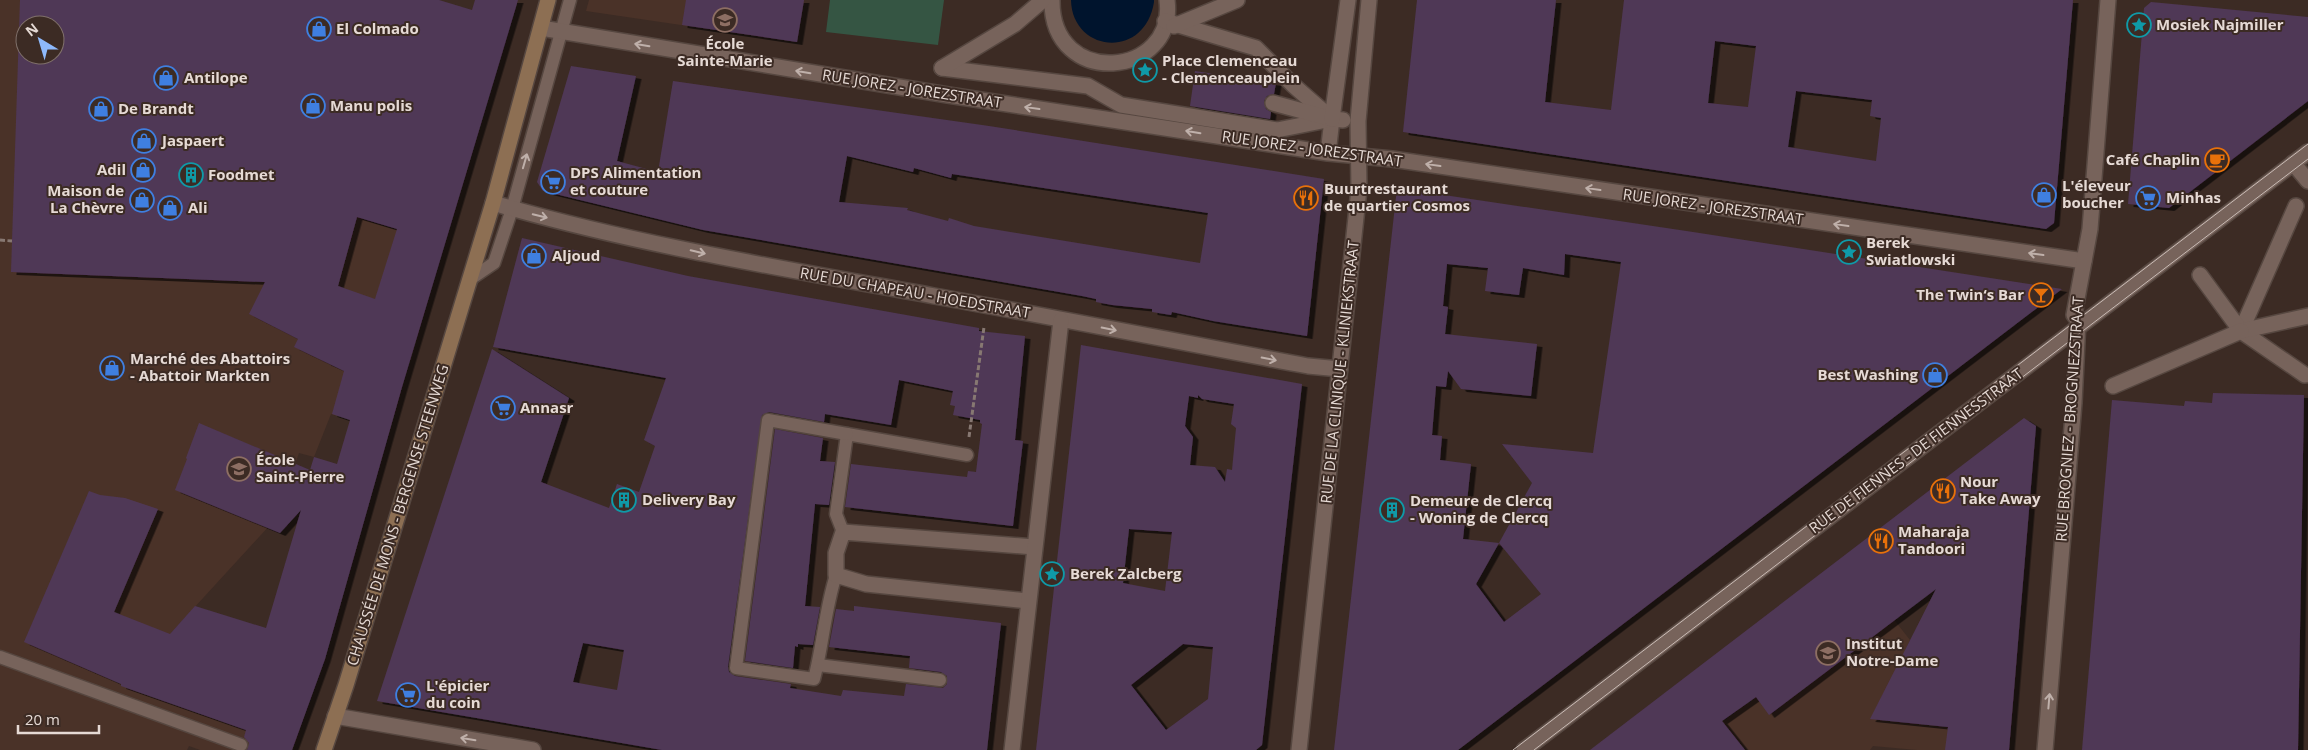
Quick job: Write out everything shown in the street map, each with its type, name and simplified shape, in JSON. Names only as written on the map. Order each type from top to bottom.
[{"type":"main road","name":"CHAUSSÉE DE MONS - BERGENSE STEENWEG","points":[[324,750],[493,203],[548,0]]},
{"type":"street","points":[[1042,0],[1015,24],[942,68],[1088,86],[1121,106],[1276,130],[1338,119]]},
{"type":"street","points":[[1052,0],[1052,14],[1056,29],[1064,43],[1076,54],[1105,64],[1121,63],[1137,58],[1149,49],[1170,24],[1237,0]]},
{"type":"street","points":[[1167,0],[1170,24]]},
{"type":"street","points":[[1329,146],[1338,119],[1348,0]]},
{"type":"street","name":"RUE DE LA CLINIQUE - KLINIEKSTRAAT","points":[[1299,746],[1359,189],[1358,121],[1369,0]]},
{"type":"street","name":"RUE BROGNIEZ - BROGNIEZSTRAAT","points":[[2045,750],[2074,403],[2078,320],[2074,315],[2090,229],[2108,0]]},
{"type":"street","points":[[1170,24],[1256,48],[1293,86],[1338,119]]},
{"type":"street","name":"RUE JOREZ - JOREZSTRAAT","points":[[541,28],[948,95],[1328,153],[1360,156],[2084,261]]},
{"type":"street","points":[[1088,86],[1092,61]]},
{"type":"street","points":[[1293,86],[1273,103],[1338,119]]},
{"type":"street","name":"RUE DE FIENNES - DE FIENNESSTRAAT","points":[[1524,750],[2308,152]]},
{"type":"street","points":[[2293,163],[2308,182]]},
{"type":"street","name":"RUE DU CHAPEAU - HOEDSTRAAT","points":[[493,203],[742,262],[1308,366],[1340,369]]},
{"type":"street","points":[[2241,331],[2296,206]]},
{"type":"street","points":[[2200,276],[2241,331],[2305,375]]},
{"type":"street","points":[[2113,386],[2241,331],[2308,316]]},
{"type":"street","points":[[1012,750],[1061,320]]},
{"type":"street","points":[[1028,601],[866,584],[836,575],[836,553],[843,532],[1034,547]]},
{"type":"street","points":[[335,716],[533,750]]},
{"type":"lane","points":[[469,280],[494,263],[512,208],[570,0]]},
{"type":"lane","points":[[836,575],[829,597],[814,679],[736,668],[768,420],[967,455]]},
{"type":"lane","points":[[843,532],[836,514],[847,434]]},
{"type":"lane","points":[[0,657],[241,745]]},
{"type":"lane","points":[[818,665],[940,680]]},
{"type":"path","points":[[0,240],[12,241]]},
{"type":"path","points":[[967,455],[987,306]]},
{"type":"shaded area","points":[[0,0],[439,0],[415,133],[473,150],[465,178],[380,152],[361,219],[397,230],[387,303],[424,314],[411,361],[361,346],[339,352],[331,366],[402,387],[390,431],[331,414],[314,457],[299,453],[290,479],[292,501],[171,633],[307,708],[293,750],[200,750],[189,746],[187,750],[0,750]]},
{"type":"shaded area","name":"École Sainte-Marie","points":[[589,0],[804,0],[797,42],[586,11]]},
{"type":"shaded area","name":"Institut Notre-Dame","points":[[1844,556],[1910,640],[1905,650],[2017,661],[2009,750],[1917,750],[1873,746],[1870,750],[1684,750],[1756,697]]},
{"type":"green space","points":[[830,0],[944,0],[938,45],[826,32]]},
{"type":"water","points":[[1071,0],[1154,0],[1154,2],[1148,21],[1137,34],[1124,41],[1110,43],[1095,39],[1083,31],[1074,18]]},
{"type":"building","points":[[20,0],[439,0],[472,10],[475,0],[518,0],[402,387],[325,659],[292,750],[247,750],[249,743],[244,737],[246,730],[121,686],[121,684],[24,642],[89,491],[100,495],[125,498],[158,509],[114,612],[170,634],[195,606],[266,628],[301,510],[280,533],[175,490],[199,423],[310,470],[314,457],[337,464],[350,420],[332,414],[344,371],[294,347],[298,339],[249,314],[265,282],[11,272],[18,65],[65,65],[65,15],[20,15]],"holes":[[[357,217],[397,229],[375,299],[338,286]]]},
{"type":"building","name":"École Sainte-Marie","points":[[686,0],[804,0],[797,42],[682,25]]},
{"type":"building","points":[[1417,0],[1556,0],[1545,102],[1611,110],[1624,0],[2073,0],[2054,223],[2046,229],[1403,132]],"holes":[[[1715,41],[1756,46],[1748,107],[1708,103]],[[1796,91],[1872,100],[1870,116],[1881,118],[1876,161],[1788,147]]]},
{"type":"building","points":[[2151,2],[2308,17],[2308,101],[2169,208],[2128,204],[2144,8]]},
{"type":"building","points":[[571,66],[636,76],[617,161],[658,172],[673,81],[989,126],[1324,179],[1307,336],[1213,321],[1172,312],[1171,315],[1152,312],[1152,309],[1112,305],[1096,302],[1096,299],[1082,296],[703,230],[543,191],[537,182]],"holes":[[[847,156],[913,172],[914,168],[951,178],[952,174],[1208,213],[1200,263],[974,226],[949,218],[948,221],[907,210],[908,208],[839,202]]]},
{"type":"building","points":[[1195,71],[1276,83],[1274,94],[1267,96],[1264,101],[1266,109],[1271,112],[1270,119],[1190,106]]},
{"type":"building","points":[[1397,188],[2062,289],[1458,750],[1334,750]],"holes":[[[1565,254],[1621,262],[1593,453],[1502,444],[1532,483],[1499,543],[1463,539],[1471,464],[1440,460],[1442,436],[1432,435],[1436,386],[1446,387],[1448,371],[1461,389],[1531,396],[1537,344],[1445,334],[1448,307],[1443,306],[1447,264],[1488,268],[1485,291],[1519,295],[1523,268],[1564,275]],[[1499,543],[1541,594],[1504,622],[1476,584]]]},
{"type":"building","points":[[522,238],[688,276],[979,328],[979,331],[1025,336],[1015,440],[1023,441],[1013,526],[845,507],[851,464],[967,477],[968,471],[976,472],[982,424],[980,420],[953,415],[955,406],[950,405],[953,391],[899,380],[891,425],[825,414],[824,422],[769,412],[762,415],[728,667],[729,672],[735,676],[791,684],[790,688],[841,696],[843,690],[904,696],[906,684],[943,688],[947,684],[947,676],[941,672],[909,668],[910,656],[829,647],[836,609],[854,611],[854,606],[1001,623],[987,750],[662,750],[377,701],[492,349],[569,398],[541,482],[609,508],[617,484],[639,492],[655,446],[644,440],[666,378],[493,347]],"holes":[[[583,643],[624,650],[617,690],[573,682]]]},
{"type":"building","points":[[1081,345],[1302,384],[1262,745],[1256,750],[1036,750]],"holes":[[[1198,395],[1202,399],[1234,404],[1231,424],[1236,428],[1232,470],[1227,469],[1225,482],[1215,467],[1190,465],[1193,437],[1185,426],[1189,396],[1198,398]],[[1129,529],[1172,532],[1165,591],[1123,583]],[[1183,644],[1213,647],[1208,699],[1166,730],[1131,685]]]},
{"type":"building","points":[[2213,393],[2304,395],[2298,750],[2082,750],[2112,400],[2184,406],[2185,401],[2212,403]]},
{"type":"building","points":[[2024,418],[2036,426],[2009,750],[1945,750],[1948,727],[1870,719],[1936,589],[1769,715],[1756,697],[1722,721],[1745,750],[1590,750]]},
{"type":"building","points":[[775,429],[823,438],[820,461],[835,462],[829,505],[815,504],[805,606],[820,607],[813,645],[798,644],[798,647],[795,646],[793,668],[745,661]]},
{"type":"tram line","points":[[1513,750],[2308,144]]},
{"type":"tram line","points":[[1534,750],[2308,159]]},
{"type":"place","name":"École Sainte-Marie","points":[[725,20]]},
{"type":"place","name":"Mosiek Najmiller","points":[[2139,25]]},
{"type":"place","name":"El Colmado","points":[[319,29]]},
{"type":"place","name":"Place Clemenceau - Clemenceauplein","points":[[1145,70]]},
{"type":"place","name":"Antilope","points":[[166,78]]},
{"type":"place","name":"Manu polis","points":[[313,106]]},
{"type":"place","name":"De Brandt","points":[[101,109]]},
{"type":"place","name":"Jaspaert","points":[[144,141]]},
{"type":"place","name":"Café Chaplin","points":[[2217,160]]},
{"type":"place","name":"Adil","points":[[143,170]]},
{"type":"place","name":"Foodmet","points":[[191,175]]},
{"type":"place","name":"DPS Alimentation et couture","points":[[553,182]]},
{"type":"place","name":"L'éleveur boucher","points":[[2044,195]]},
{"type":"place","name":"Buurtrestaurant de quartier Cosmos","points":[[1306,198]]},
{"type":"place","name":"Minhas","points":[[2148,198]]},
{"type":"place","name":"Maison de La Chèvre","points":[[142,200]]},
{"type":"place","name":"Ali","points":[[170,208]]},
{"type":"place","name":"Berek Swiatlowski","points":[[1849,252]]},
{"type":"place","name":"Aljoud","points":[[534,256]]},
{"type":"place","name":"The Twin‘s Bar","points":[[2041,295]]},
{"type":"place","name":"Marché des Abattoirs - Abattoir Markten","points":[[112,368]]},
{"type":"place","name":"Best Washing","points":[[1935,375]]},
{"type":"place","name":"Annasr","points":[[503,408]]},
{"type":"place","name":"École Saint-Pierre","points":[[239,469]]},
{"type":"place","name":"Nour Take Away","points":[[1943,491]]},
{"type":"place","name":"Delivery Bay","points":[[624,500]]},
{"type":"place","name":"Demeure de Clercq - Woning de Clercq","points":[[1392,510]]},
{"type":"place","name":"Maharaja Tandoori","points":[[1881,541]]},
{"type":"place","name":"Berek Zalcberg","points":[[1052,574]]},
{"type":"place","name":"Institut Notre-Dame","points":[[1828,653]]},
{"type":"place","name":"L'épicier du coin","points":[[408,695]]}]
